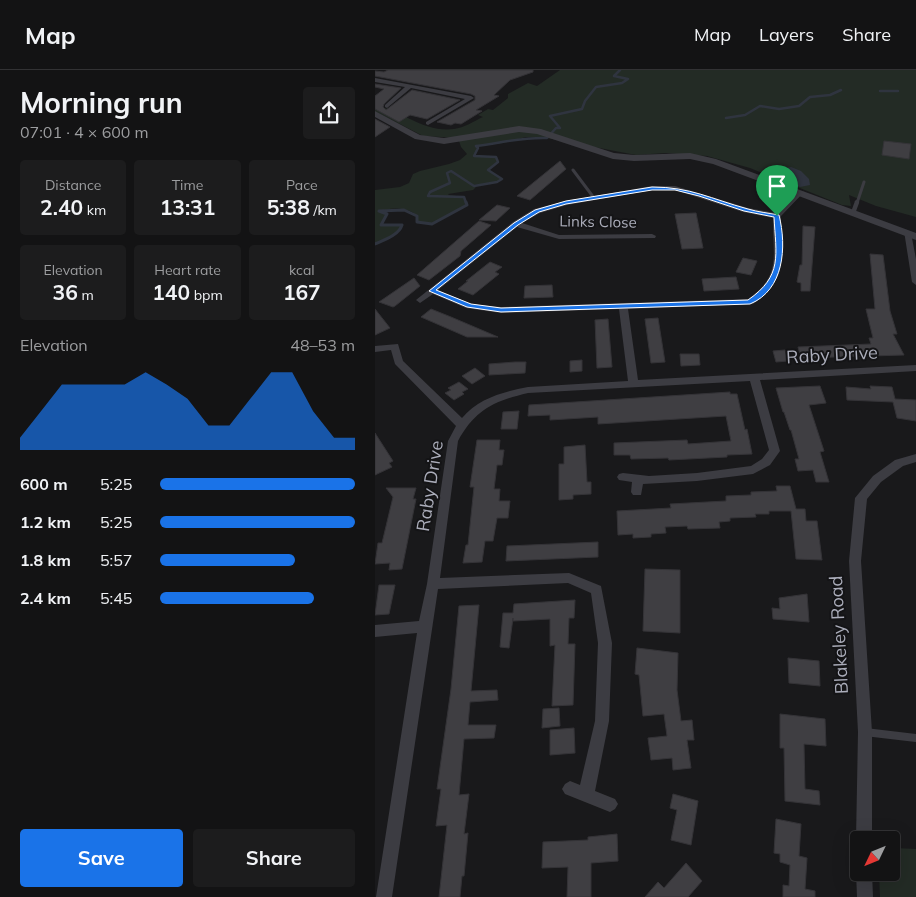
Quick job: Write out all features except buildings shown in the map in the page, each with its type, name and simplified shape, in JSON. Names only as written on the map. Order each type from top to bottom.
[{"type":"street","points":[[375,80],[471,98],[430,120]]},
{"type":"street","points":[[387,106],[410,86]]},
{"type":"street","points":[[375,114],[418,137],[444,141],[519,129],[538,131],[613,156],[634,158],[689,156],[733,167],[911,235],[916,282]]},
{"type":"street","points":[[419,300],[516,224],[537,211],[566,203],[652,188],[675,188],[701,194],[746,210],[777,216]]},
{"type":"street","points":[[432,291],[469,306],[484,309],[750,302],[758,297],[774,279],[779,257],[777,216],[800,192]]},
{"type":"street","name":"Links Close","points":[[516,224],[559,237],[652,236]]},
{"type":"street","points":[[623,306],[633,383]]},
{"type":"street","points":[[375,349],[395,346],[398,362],[461,424]]},
{"type":"street","name":"Raby Drive","points":[[382,893],[433,584],[453,441],[461,424],[470,414],[494,398],[528,390],[916,368]]},
{"type":"street","points":[[623,477],[649,480],[697,477],[753,470],[766,462],[775,451],[754,378]]},
{"type":"street","name":"Blakeley Road","points":[[864,831],[865,732],[855,561],[861,498],[877,479],[899,463],[916,458]]},
{"type":"street","points":[[637,492],[638,479]]},
{"type":"street","points":[[433,584],[569,578],[597,590],[605,643],[602,722],[586,795]]},
{"type":"street","points":[[375,631],[425,626]]},
{"type":"street","points":[[570,789],[610,804]]},
{"type":"street","points":[[864,881],[865,897]]},
{"type":"lane","points":[[573,170],[594,198]]},
{"type":"lane","points":[[853,213],[864,182]]},
{"type":"lane","points":[[865,732],[916,738]]},
{"type":"shaded area","points":[[560,70],[916,70],[916,217],[876,206],[849,195],[851,206],[842,205],[750,168],[707,156],[666,153],[636,155],[547,138],[526,137],[504,143],[477,146],[475,156],[496,157],[498,162],[489,170],[502,179],[497,182],[474,185],[476,187],[473,190],[448,194],[464,197],[467,205],[432,224],[417,222],[417,216],[405,209],[394,208],[380,211],[387,214],[382,225],[402,225],[401,229],[389,238],[375,244],[375,190],[400,187],[409,183],[413,174],[460,160],[467,154],[461,147],[458,138],[423,136],[375,111],[375,105],[423,125],[433,128],[454,129],[483,117],[478,115],[488,109],[493,110],[508,98],[508,94],[528,83],[537,86]]},
{"type":"shaded area","points":[[791,167],[801,171],[809,179],[810,185],[800,187],[775,177],[786,168]]},
{"type":"shaded area","points":[[900,848],[916,849],[916,897],[880,897],[879,881],[900,881]]},
{"type":"waterway","points":[[466,203],[464,197],[428,196],[430,192],[450,183],[447,173],[451,171],[474,186],[497,182],[502,179],[488,170],[498,162],[496,157],[474,156],[478,148],[476,146],[520,139],[547,138],[556,128],[560,128],[550,116],[582,109],[585,101],[596,87],[622,83],[628,79],[614,76],[620,70]]},
{"type":"waterway","points":[[726,118],[745,115],[760,106],[779,109],[799,106],[810,97],[830,95],[841,90]]},
{"type":"waterway","points":[[880,91],[898,91]]},
{"type":"waterway","points":[[375,244],[398,232],[402,225],[381,225],[387,214],[379,211],[404,210],[417,216],[417,222],[432,224],[467,205],[466,202]]},
{"type":"route","points":[[652,188],[675,188],[701,194],[720,203],[777,216],[779,257],[777,270],[774,279],[765,291],[750,302],[501,310],[469,306],[432,291],[516,224],[537,211],[550,206],[652,188]]}]
